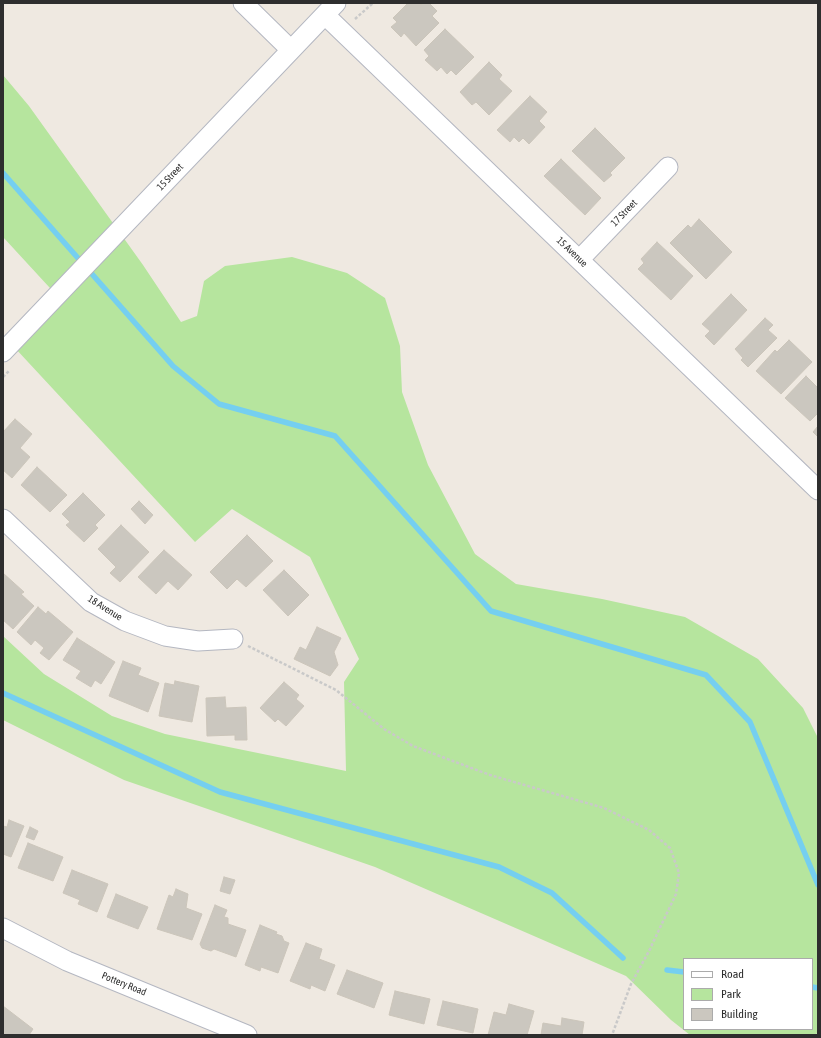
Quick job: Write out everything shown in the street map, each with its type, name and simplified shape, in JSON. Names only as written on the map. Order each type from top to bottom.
[{"type":"street","points":[[243,3],[291,50]]},
{"type":"street","name":"15 Street","points":[[3,352],[331,9]]},
{"type":"street","name":"15 Avenue","points":[[331,9],[580,259],[818,490]]},
{"type":"street","name":"17 Street","points":[[580,259],[668,167]]},
{"type":"street","name":"18 Avenue","points":[[3,519],[91,602],[125,621],[164,636],[198,641],[233,639]]},
{"type":"street","name":"Pottery Road","points":[[3,928],[67,961],[247,1035]]},
{"type":"path","points":[[368,9],[373,3]]},
{"type":"path","points":[[233,639],[336,690],[384,729],[413,746],[490,775],[604,808],[649,830],[670,848],[679,873],[676,894],[649,951],[631,984],[612,1035]]},
{"type":"green space","points":[[3,75],[29,106],[143,265],[181,322],[197,316],[204,281],[225,266],[292,257],[347,273],[385,298],[400,346],[402,392],[428,465],[475,554],[516,584],[602,599],[685,617],[758,659],[803,708],[818,738],[818,1033],[814,1035],[690,1035],[684,1030],[813,1030],[813,958],[683,958],[683,1029],[671,1020],[626,976],[375,867],[124,780],[3,720],[3,636],[44,674],[112,716],[165,734],[346,771],[344,682],[359,659],[310,557],[232,509],[195,542],[15,348],[61,300],[3,237]]},
{"type":"building","points":[[408,3],[419,3],[421,5],[423,3],[429,3],[437,11],[432,16],[439,23],[416,46],[404,33],[401,37],[391,27],[397,22],[393,18]]},
{"type":"building","points":[[445,29],[474,57],[456,75],[451,70],[447,74],[441,67],[437,71],[425,60],[429,56],[424,50]]},
{"type":"building","points":[[489,62],[502,75],[499,79],[512,91],[489,115],[476,102],[472,105],[460,92]]},
{"type":"building","points":[[530,96],[547,112],[539,121],[545,127],[529,144],[523,138],[519,142],[514,137],[510,142],[497,130]]},
{"type":"building","points":[[595,128],[625,158],[610,173],[612,175],[604,182],[572,151]]},
{"type":"building","points":[[561,159],[601,198],[585,215],[544,176]]},
{"type":"building","points":[[699,219],[732,252],[706,279],[670,243],[688,225],[691,228]]},
{"type":"building","points":[[657,242],[693,276],[671,300],[638,269],[644,263],[641,259]]},
{"type":"building","points":[[731,294],[747,310],[714,345],[705,336],[710,331],[702,324]]},
{"type":"building","points":[[765,318],[773,325],[768,330],[777,338],[748,367],[741,360],[743,358],[735,349]]},
{"type":"building","points":[[789,340],[812,362],[781,394],[756,371],[775,350],[777,352]]},
{"type":"building","points":[[806,376],[818,388],[818,413],[810,421],[785,398]]},
{"type":"building","points":[[15,419],[32,434],[20,448],[30,457],[12,478],[3,470],[3,432]]},
{"type":"building","points":[[818,426],[818,437],[813,432]]},
{"type":"building","points":[[37,467],[67,495],[50,512],[21,485]]},
{"type":"building","points":[[83,493],[105,515],[95,525],[98,528],[84,542],[66,525],[70,522],[62,514]]},
{"type":"building","points":[[139,501],[153,515],[145,524],[131,509]]},
{"type":"building","points":[[121,525],[149,552],[120,582],[110,573],[116,567],[98,549]]},
{"type":"building","points":[[247,535],[273,561],[246,587],[237,579],[227,589],[210,572]]},
{"type":"building","points":[[164,550],[192,575],[178,590],[168,581],[156,594],[138,577]]},
{"type":"building","points":[[284,570],[309,595],[288,616],[263,590]]},
{"type":"building","points":[[3,573],[24,592],[21,594],[34,606],[13,629],[3,620]]},
{"type":"building","points":[[38,607],[46,614],[48,611],[73,632],[49,660],[40,653],[44,648],[35,640],[31,645],[17,632]]},
{"type":"building","points":[[317,627],[341,638],[334,652],[338,665],[330,676],[294,659],[300,647],[306,650]]},
{"type":"building","points":[[77,638],[115,662],[101,684],[95,680],[91,687],[76,678],[81,671],[63,660]]},
{"type":"building","points":[[123,661],[141,668],[138,675],[159,683],[148,712],[109,696]]},
{"type":"building","points":[[175,681],[199,686],[192,722],[159,716],[165,683],[174,685]]},
{"type":"building","points":[[284,682],[299,695],[296,699],[304,706],[286,726],[278,719],[275,722],[260,708]]},
{"type":"building","points":[[225,697],[226,708],[246,707],[247,740],[235,740],[235,735],[207,736],[206,698]]},
{"type":"building","points":[[9,820],[24,826],[11,857],[3,854],[3,826],[7,827]]},
{"type":"building","points":[[30,827],[38,831],[34,840],[26,837]]},
{"type":"building","points":[[28,843],[63,857],[53,881],[18,868]]},
{"type":"building","points":[[72,870],[108,884],[97,912],[78,904],[80,900],[63,893]]},
{"type":"building","points":[[224,877],[235,880],[230,894],[220,891]]},
{"type":"building","points":[[176,889],[188,894],[186,908],[202,914],[192,940],[157,929],[169,895],[173,897]]},
{"type":"building","points":[[116,894],[148,907],[138,929],[107,917]]},
{"type":"building","points":[[215,905],[227,910],[224,917],[228,918],[228,924],[246,930],[236,957],[214,949],[211,951],[202,948],[200,944]]},
{"type":"building","points":[[260,925],[277,932],[276,934],[282,936],[284,941],[289,943],[278,973],[261,967],[260,971],[245,965]]},
{"type":"building","points":[[306,943],[322,949],[319,959],[335,965],[325,991],[311,985],[310,989],[290,981]]},
{"type":"building","points":[[347,970],[383,983],[374,1008],[337,994]]},
{"type":"building","points":[[395,991],[430,999],[424,1024],[389,1015]]},
{"type":"building","points":[[443,1001],[478,1009],[473,1033],[437,1025]]},
{"type":"building","points":[[509,1004],[534,1011],[527,1035],[488,1035],[494,1012],[506,1015]]},
{"type":"building","points":[[3,1006],[33,1029],[29,1035],[3,1035]]},
{"type":"building","points":[[562,1018],[584,1022],[582,1035],[541,1035],[543,1023],[561,1026]]},
{"type":"waterway","points":[[3,173],[173,366],[219,404],[335,436],[491,611],[706,675],[750,722],[818,885]]},
{"type":"waterway","points":[[3,693],[220,792],[499,867],[552,893],[623,958]]},
{"type":"waterway","points":[[667,970],[683,972]]},
{"type":"waterway","points":[[813,987],[818,988]]}]
